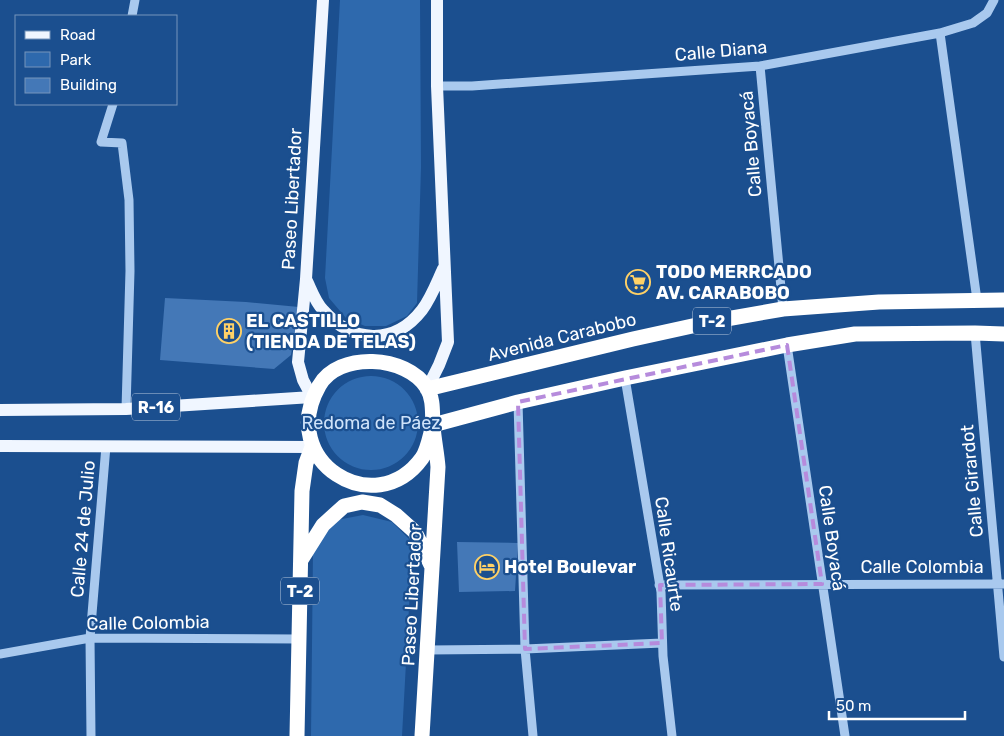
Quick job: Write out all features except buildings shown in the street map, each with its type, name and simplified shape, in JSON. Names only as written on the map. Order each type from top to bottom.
[{"type":"highway","name":"Avenida Carabobo","points":[[427,389],[633,339],[715,321],[783,309],[879,302],[1004,300]]},
{"type":"highway","name":"T-2","points":[[433,425],[518,402],[625,378],[787,345],[854,334],[1004,334]]},
{"type":"highway","name":"T-2","points":[[359,362],[380,362],[414,374],[427,389],[433,406],[433,425],[423,457],[409,472],[391,482],[371,486],[350,482],[332,472],[321,461],[312,447],[307,418],[312,397],[322,379],[338,367],[359,362]]},
{"type":"highway","name":"Paseo Libertador","points":[[422,736],[438,467],[433,425]]},
{"type":"highway","name":"T-2","points":[[297,736],[302,491],[306,463],[312,447]]},
{"type":"highway","points":[[300,561],[323,525],[344,506],[362,502],[380,505],[396,515],[415,532],[431,566]]},
{"type":"main road","name":"Paseo Libertador","points":[[312,397],[303,380],[298,362],[306,279],[323,0]]},
{"type":"main road","points":[[427,389],[440,365],[448,342],[436,86],[437,0]]},
{"type":"main road","points":[[306,279],[321,309],[332,319],[344,327],[366,336],[384,336],[404,327],[422,310],[444,268]]},
{"type":"main road","name":"R-16","points":[[0,410],[126,409],[312,397]]},
{"type":"main road","name":"R-16","points":[[0,446],[312,447]]},
{"type":"street","points":[[132,15],[135,0]]},
{"type":"street","name":"Calle Diana","points":[[436,86],[482,85],[760,66],[940,34],[973,23],[987,13],[994,0]]},
{"type":"street","points":[[940,34],[978,300]]},
{"type":"street","name":"Calle Boyacá","points":[[760,66],[783,309]]},
{"type":"street","points":[[113,105],[102,142],[122,143],[129,200],[130,270],[126,409]]},
{"type":"street","name":"Calle Girardot","points":[[975,333],[1001,584],[1004,657]]},
{"type":"street","name":"Calle Boyacá","points":[[787,345],[845,736]]},
{"type":"street","name":"Calle Ricaurte","points":[[625,378],[659,584],[662,643],[672,736]]},
{"type":"street","points":[[518,402],[525,649],[532,736]]},
{"type":"street","name":"Calle 24 de Julio","points":[[91,736],[90,638],[106,446]]},
{"type":"street","name":"Calle Colombia","points":[[659,584],[1001,584]]},
{"type":"street","name":"Calle Colombia","points":[[0,654],[90,638],[298,639]]},
{"type":"street","points":[[428,650],[525,649],[662,643]]},
{"type":"highlighted area","points":[[787,345],[822,584],[660,585],[662,643],[525,649],[518,402]]},
{"type":"green space","points":[[340,0],[420,0],[421,167],[417,303],[407,316],[386,326],[365,326],[346,318],[329,298],[325,278]]},
{"type":"green space","name":"Redoma de Páez","points":[[371,376],[389,380],[404,390],[414,405],[418,423],[414,441],[404,456],[389,466],[371,470],[353,466],[338,456],[328,441],[324,423],[328,405],[338,390],[353,380]]},
{"type":"green space","points":[[363,515],[392,522],[411,541],[402,736],[311,736],[313,552],[325,533],[337,520]]},
{"type":"place","name":"TODO MERRCADO AV. CARABOBO","points":[[638,282]]},
{"type":"place","name":"EL CASTILLO (TIENDA DE TELAS)","points":[[229,331]]},
{"type":"place","name":"Hotel Boulevar","points":[[487,567]]}]
